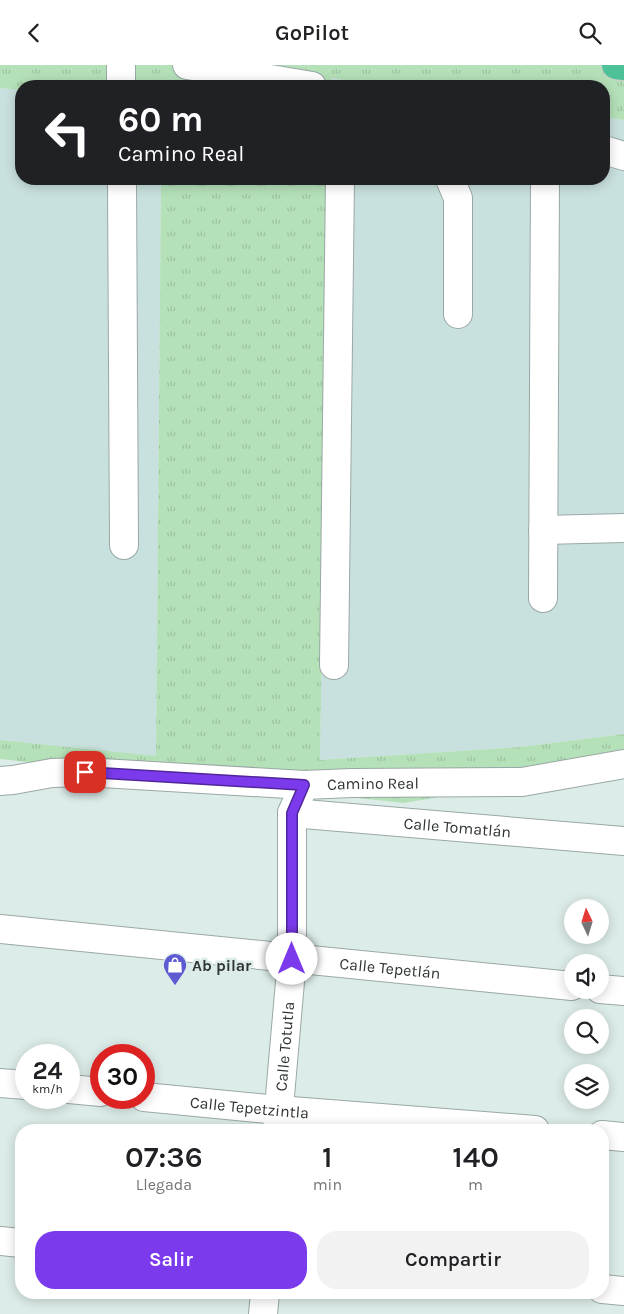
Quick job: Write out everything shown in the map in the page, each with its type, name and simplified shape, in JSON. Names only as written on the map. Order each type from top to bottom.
[{"type":"highway","points":[[616,65],[624,66]]},
{"type":"street","points":[[121,65],[121,80]]},
{"type":"street","points":[[187,65],[276,80]]},
{"type":"street","points":[[610,152],[624,156]]},
{"type":"street","points":[[122,185],[124,545]]},
{"type":"street","points":[[334,665],[340,185]]},
{"type":"street","points":[[453,185],[458,198],[458,314]]},
{"type":"street","points":[[543,598],[545,185]]},
{"type":"street","points":[[543,530],[624,528]]},
{"type":"street","name":"Camino Real","points":[[0,781],[52,773],[85,772],[304,785],[522,782],[624,764]]},
{"type":"street","name":"Calle Totutla","points":[[278,1120],[292,959],[292,813],[304,785]]},
{"type":"street","name":"Calle Tomatlán","points":[[292,813],[624,841]]},
{"type":"street","name":"Calle Tepetlán","points":[[0,929],[564,985]]},
{"type":"street","points":[[609,990],[624,991]]},
{"type":"street","points":[[0,1083],[15,1084]]},
{"type":"street","name":"Calle Tepetzintla","points":[[155,1099],[278,1120],[381,1124]]},
{"type":"street","points":[[609,1136],[624,1137]]},
{"type":"street","points":[[0,1241],[15,1242]]},
{"type":"street","points":[[609,1290],[624,1291]]},
{"type":"street","points":[[263,1314],[264,1299]]},
{"type":"shaded area","points":[[0,88],[15,89],[15,185],[161,185],[156,757],[0,740]]},
{"type":"shaded area","points":[[610,118],[624,120],[624,734],[520,747],[320,760],[329,185],[610,185]]},
{"type":"green space","points":[[0,65],[624,65],[624,120],[610,118],[610,80],[345,80],[331,78],[331,80],[15,80],[15,89],[0,88]]},
{"type":"green space","points":[[161,185],[329,185],[320,760],[520,747],[624,734],[624,765],[404,803],[0,759],[0,740],[156,756]]},
{"type":"place","name":"Ab pilar","points":[[175,986]]},
{"type":"route","points":[[85,772],[304,785],[292,813],[292,959]]}]
